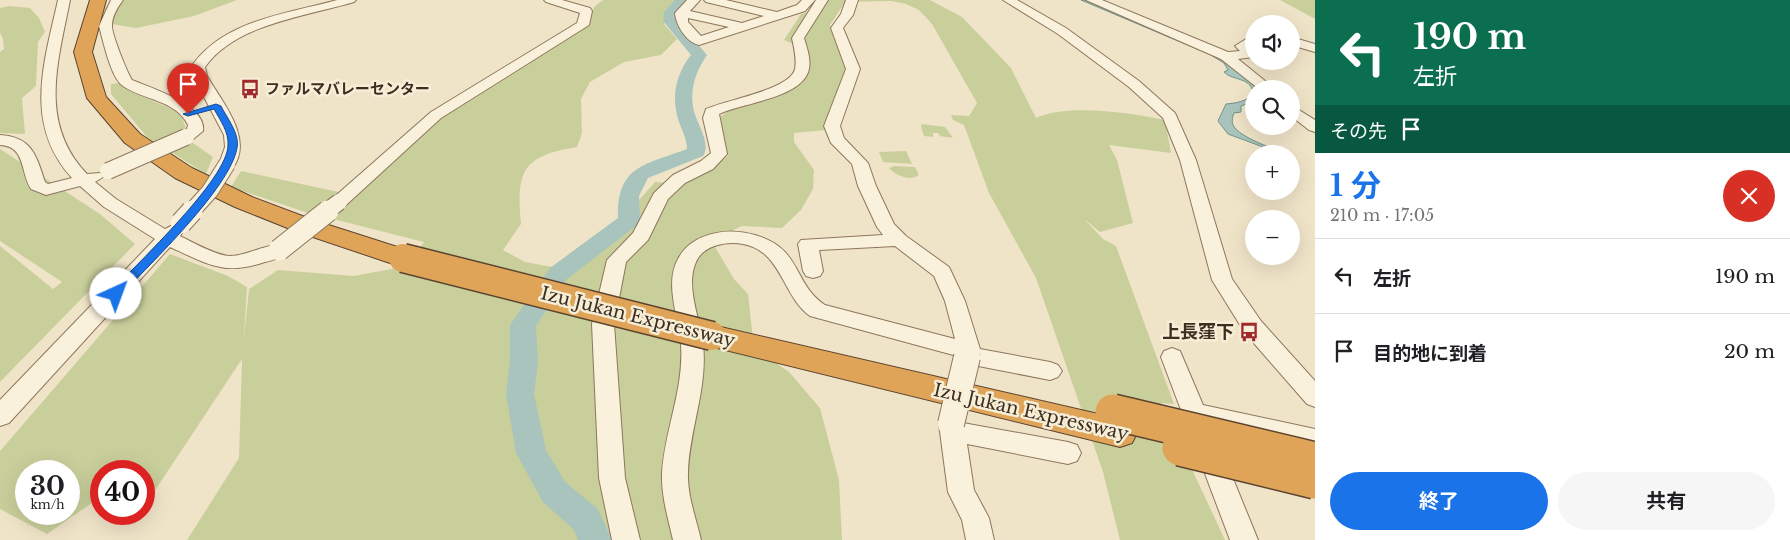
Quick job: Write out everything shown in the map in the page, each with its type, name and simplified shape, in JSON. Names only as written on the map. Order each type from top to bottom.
[{"type":"highway","name":"Izu Jukan Expressway","points":[[98,0],[86,28],[84,46],[86,68],[94,92],[108,114],[136,142],[167,164],[205,186],[287,218],[407,252],[1116,422],[1315,460]]},
{"type":"highway","name":"Izu Jukan Expressway","points":[[103,0],[92,27],[90,45],[92,67],[100,91],[114,112],[142,140],[173,162],[210,182],[407,252]]},
{"type":"highway","name":"Izu Jukan Expressway","points":[[1116,422],[1315,481]]},
{"type":"street","points":[[64,0],[53,45],[48,103],[52,128],[63,155],[85,181],[131,218],[174,231],[226,263],[257,259],[279,250],[339,202],[436,115],[583,25],[586,11],[550,0]]},
{"type":"street","points":[[0,140],[17,142],[25,149],[37,185],[46,190],[85,181],[186,137],[195,131],[196,125],[188,114],[175,103],[127,83],[121,73],[105,26],[110,11],[117,0]]},
{"type":"street","points":[[0,416],[174,231],[210,191],[227,164],[233,147],[232,135],[200,76],[198,67],[206,52],[215,45],[249,29],[350,0]]},
{"type":"street","points":[[681,13],[694,0]]},
{"type":"street","points":[[710,0],[778,16]]},
{"type":"street","points":[[852,0],[847,15],[837,28],[853,69],[832,126],[837,140],[860,163],[867,186],[886,227],[899,240],[942,272],[955,301],[968,353],[951,427],[961,492],[975,518],[980,540]]},
{"type":"street","points":[[1009,0],[1062,31],[1147,94],[1170,116],[1188,160],[1222,280],[1253,327],[1315,398]]},
{"type":"street","points":[[1092,0],[1226,56],[1257,80]]},
{"type":"street","points":[[681,13],[682,22],[699,41],[801,8],[808,1]]},
{"type":"street","points":[[626,540],[612,478],[603,324],[617,260],[641,236],[660,197],[679,179],[707,165],[719,154],[719,145],[710,125],[711,112],[730,103],[776,90],[792,82],[801,73],[803,59],[798,38],[808,1]]},
{"type":"street","points":[[681,13],[742,27]]},
{"type":"street","points":[[1300,43],[1315,48]]},
{"type":"street","points":[[1226,56],[1245,54]]},
{"type":"street","points":[[188,114],[216,106]]},
{"type":"street","points":[[1300,116],[1314,126]]},
{"type":"street","points":[[687,540],[674,475],[679,438],[692,392],[692,347],[684,279],[686,261],[695,250],[708,241],[729,237],[744,238],[777,252],[787,266],[794,286],[802,298],[818,311],[968,353],[1050,371]]},
{"type":"street","points":[[813,271],[801,240],[899,240]]},
{"type":"street","points":[[1172,357],[1196,413],[1244,540]]},
{"type":"street","points":[[1196,413],[1315,440]]},
{"type":"street","points":[[951,427],[1068,453]]},
{"type":"green space","points":[[111,0],[237,0],[194,16],[136,28],[105,23],[104,10]]},
{"type":"green space","points":[[603,0],[678,0],[667,12],[664,24],[677,39],[661,55],[624,62],[590,82],[581,99],[582,133],[577,147],[544,155],[526,169],[520,191],[521,224],[503,250],[525,262],[558,268],[569,254],[629,211],[655,182],[685,184],[728,156],[719,118],[731,108],[786,90],[805,49],[784,40],[801,14],[819,9],[825,0],[930,0],[962,17],[1011,68],[1036,118],[1049,113],[1082,110],[1118,112],[1165,120],[1171,153],[1109,145],[1117,160],[1133,223],[1100,232],[1084,219],[1103,239],[1116,246],[1174,404],[1161,403],[1225,540],[1120,540],[1103,472],[1036,278],[989,193],[964,125],[953,120],[951,115],[969,116],[977,103],[932,24],[919,10],[906,4],[891,1],[845,2],[830,25],[844,52],[847,70],[829,110],[827,130],[794,133],[794,142],[814,170],[813,189],[801,210],[782,228],[742,226],[711,240],[734,279],[748,294],[754,348],[789,372],[820,408],[839,480],[842,540],[187,540],[239,458],[242,359],[155,490],[155,460],[90,460],[90,504],[80,511],[80,460],[15,460],[15,517],[0,509],[0,451],[170,254],[228,276],[247,287],[244,338],[249,289],[278,270],[354,276],[407,266],[424,242],[329,218],[431,126],[456,106],[581,31],[595,6]]},
{"type":"green space","points":[[1280,0],[1315,0],[1315,19]]},
{"type":"green space","points":[[9,6],[30,8],[39,18],[45,32],[38,42],[36,86],[22,98],[25,134],[0,133],[0,52],[4,49],[0,33],[0,8]]},
{"type":"green space","points":[[119,83],[132,92],[181,113],[190,141],[213,157],[206,174],[147,137],[111,94],[111,84]]},
{"type":"green space","points":[[922,124],[945,127],[953,138],[940,136],[938,133],[933,133],[933,137],[924,136]]},
{"type":"green space","points":[[0,149],[100,214],[135,244],[0,382],[0,246],[53,289],[62,282],[0,241]]},
{"type":"green space","points":[[906,151],[912,164],[883,162],[879,152]]},
{"type":"green space","points":[[894,166],[915,167],[919,175],[911,178],[903,177],[889,168]]},
{"type":"green space","points":[[241,171],[343,193],[314,215],[231,187]]},
{"type":"green space","points":[[30,525],[60,525],[47,534]]},
{"type":"water","points":[[1081,0],[1087,0],[1225,58],[1248,80],[1245,81],[1228,75],[1224,72],[1228,70],[1224,63],[1209,54]]},
{"type":"water","points":[[1245,100],[1245,104],[1241,106],[1241,112],[1234,113],[1232,120],[1234,126],[1245,136],[1264,145],[1258,145],[1228,134],[1218,121],[1226,104]]},
{"type":"waterway","points":[[595,540],[586,520],[554,492],[531,453],[520,394],[524,361],[523,325],[558,274],[629,220],[628,196],[640,174],[696,152],[696,142],[686,117],[683,98],[686,79],[699,55],[670,21],[671,12],[683,0]]},
{"type":"place","name":"ファルマバレーセンター","points":[[250,89]]},
{"type":"place","name":"上長窪下","points":[[1249,332]]},
{"type":"route","points":[[116,294],[210,191],[227,164],[233,147],[232,135],[216,106],[188,114]]}]
